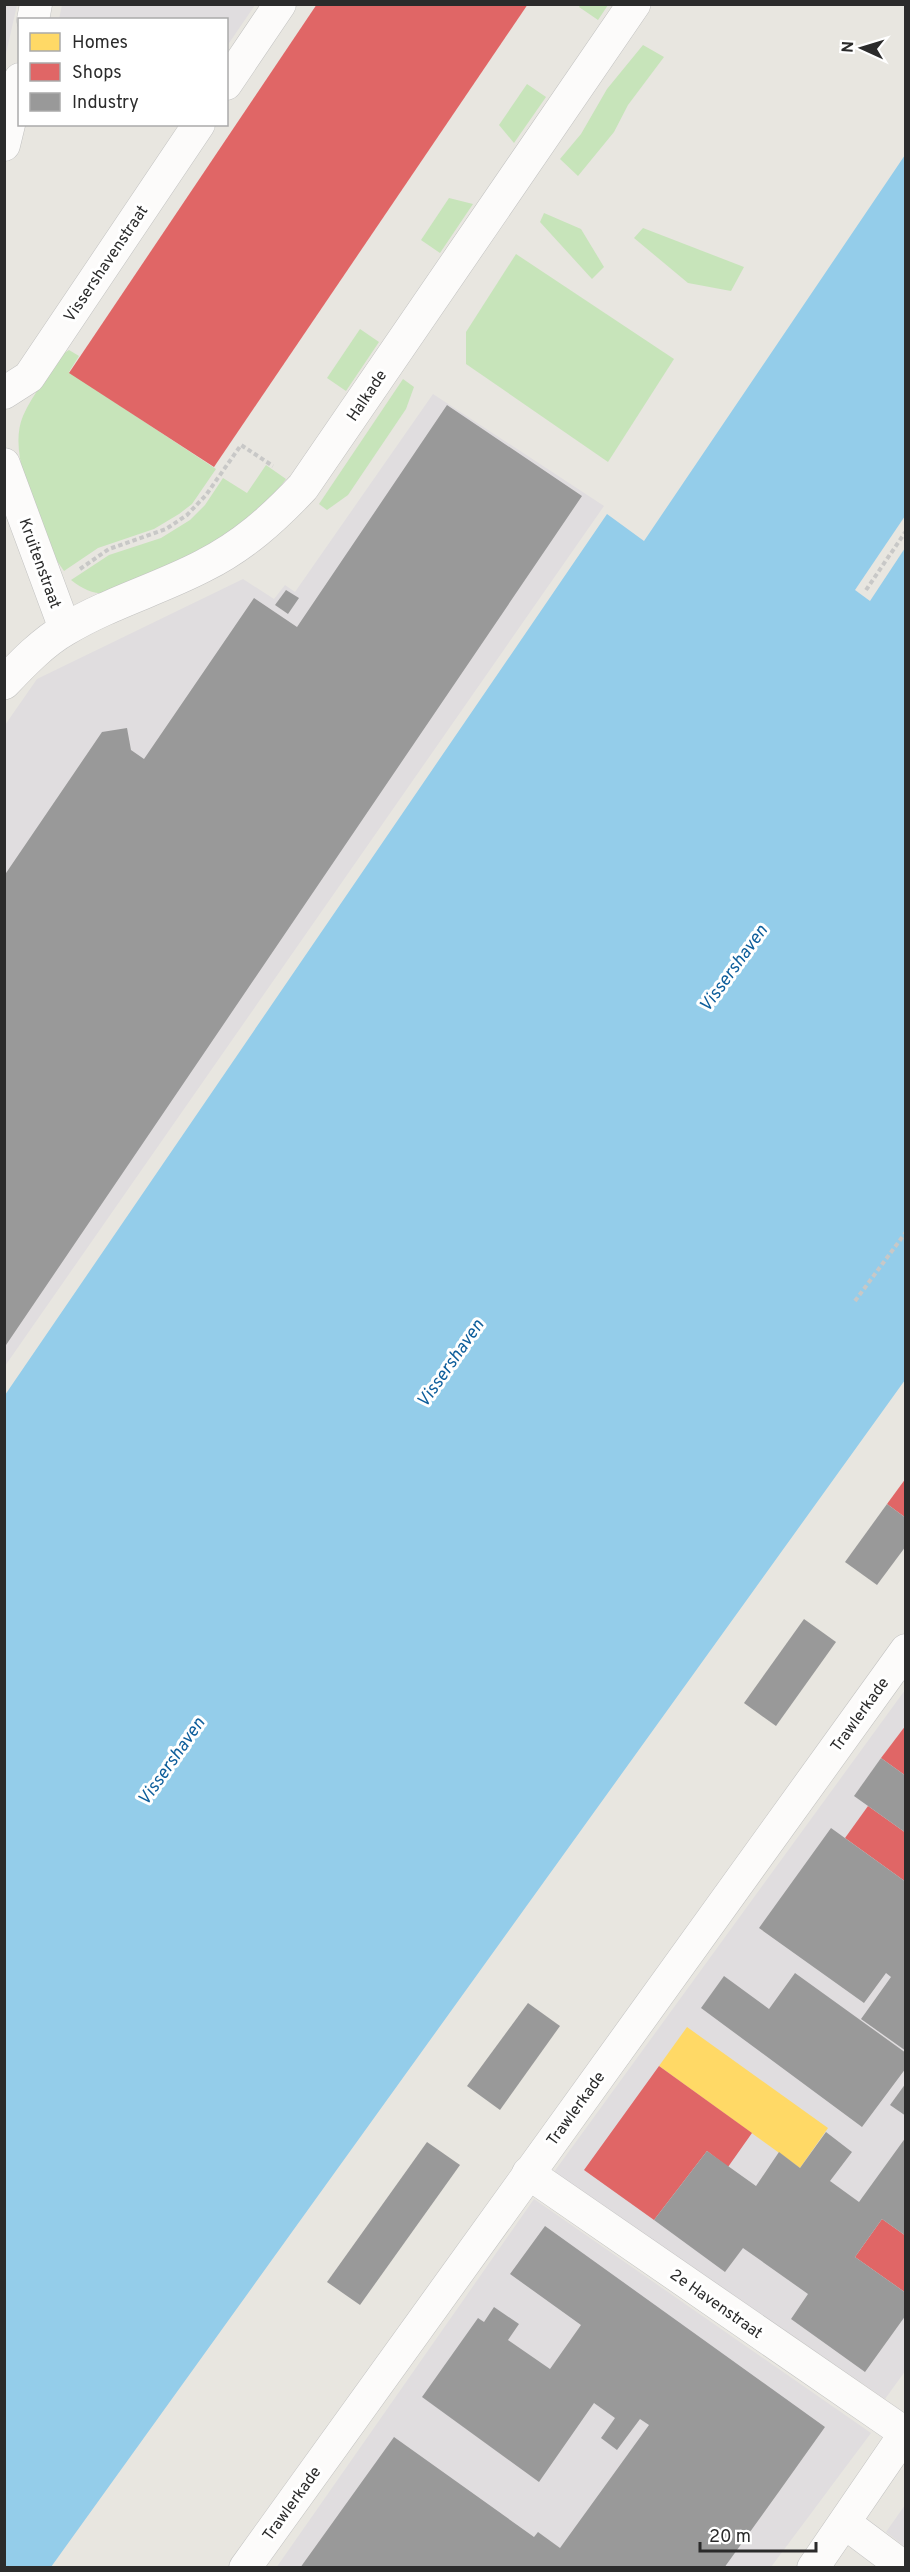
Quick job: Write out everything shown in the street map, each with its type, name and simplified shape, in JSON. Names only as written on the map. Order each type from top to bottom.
[{"type":"street","points":[[228,81],[280,4]]},
{"type":"street","name":"Halkade","points":[[4,683],[21,665],[65,629],[204,566],[230,551],[274,518],[303,487],[634,4]]},
{"type":"street","points":[[4,145],[18,87]]},
{"type":"street","name":"Vissershavenstraat","points":[[4,393],[29,377],[198,126]]},
{"type":"street","name":"Kruitenstraat","points":[[4,464],[65,629]]},
{"type":"street","name":"Trawlerkade","points":[[245,2568],[905,1652]]},
{"type":"street","name":"2e Havenstraat","points":[[528,2173],[905,2432]]},
{"type":"street","points":[[813,2568],[905,2432]]},
{"type":"street","points":[[845,2523],[905,2568]]},
{"type":"path","points":[[50,589],[109,549],[166,529],[187,515],[206,495],[241,446]]},
{"type":"path","points":[[866,590],[906,531]]},
{"type":"path","points":[[855,1301],[906,1232]]},
{"type":"shaded area","points":[[62,4],[255,5],[228,45],[228,18],[59,18]]},
{"type":"shaded area","points":[[4,5],[17,5],[5,58]]},
{"type":"shaded area","points":[[433,394],[604,506],[5,1366],[5,725],[37,679],[243,579],[274,599],[285,585],[295,592]]},
{"type":"shaded area","points":[[905,1690],[906,2370],[885,2399],[554,2172]]},
{"type":"shaded area","points":[[534,2199],[871,2433],[771,2567],[276,2568]]},
{"type":"shaded area","points":[[905,2505],[905,2547],[886,2532]]},
{"type":"green space","points":[[580,4],[608,5],[598,20],[579,7]]},
{"type":"green space","points":[[643,45],[664,57],[628,105],[614,132],[578,176],[560,159],[581,134],[607,89]]},
{"type":"green space","points":[[527,84],[546,97],[514,143],[499,125]]},
{"type":"green space","points":[[449,198],[473,204],[440,253],[421,240]]},
{"type":"green space","points":[[544,213],[581,229],[604,267],[592,279],[540,222]]},
{"type":"green space","points":[[643,228],[744,267],[731,291],[688,283],[634,238]]},
{"type":"green space","points":[[516,254],[674,359],[608,462],[466,364],[466,332]]},
{"type":"green space","points":[[360,329],[379,342],[346,391],[327,378]]},
{"type":"green space","points":[[69,350],[79,356],[69,372],[216,469],[192,504],[179,514],[154,529],[98,548],[64,571],[55,558],[27,487],[19,450],[19,432],[23,416],[32,399],[64,353]]},
{"type":"green space","points":[[403,379],[414,387],[406,409],[348,495],[327,510],[319,504]]},
{"type":"green space","points":[[266,465],[286,479],[250,516],[207,546],[113,593],[91,591],[71,580],[109,555],[161,538],[190,520],[205,505],[223,478],[247,493]]},
{"type":"water","name":"Vissershaven","points":[[905,155],[905,1380],[51,2567],[5,2568],[5,1395],[607,514],[644,541]]},
{"type":"pier","points":[[905,516],[905,548],[870,601],[855,590]]},
{"type":"building: Homes","points":[[687,2027],[828,2128],[800,2168],[659,2066]]},
{"type":"building: Shops","points":[[317,4],[528,4],[214,467],[69,373]]},
{"type":"building: Shops","points":[[906,1478],[906,1518],[887,1504]]},
{"type":"building: Shops","points":[[906,1725],[906,1776],[881,1758]]},
{"type":"building: Shops","points":[[868,1806],[906,1833],[906,1882],[845,1838]]},
{"type":"building: Shops","points":[[659,2066],[752,2133],[728,2167],[707,2151],[654,2220],[584,2170]]},
{"type":"building: Shops","points":[[882,2219],[906,2236],[906,2293],[855,2257]]},
{"type":"building: Industry","points":[[447,405],[582,496],[4,1348],[4,876],[102,732],[127,728],[131,750],[144,759],[254,598],[297,627]]},
{"type":"building: Industry","points":[[286,590],[299,598],[288,614],[275,605]]},
{"type":"building: Industry","points":[[887,1504],[906,1518],[906,1546],[877,1585],[845,1562]]},
{"type":"building: Industry","points":[[804,1619],[836,1642],[776,1726],[744,1703]]},
{"type":"building: Industry","points":[[881,1758],[906,1776],[906,1833],[854,1796]]},
{"type":"building: Industry","points":[[831,1828],[906,1882],[906,2051],[861,2019],[891,1977],[886,1973],[864,2003],[759,1928]]},
{"type":"building: Industry","points":[[795,1973],[906,2053],[906,2068],[862,2127],[701,2008],[724,1976],[769,2009]]},
{"type":"building: Industry","points":[[528,2003],[560,2026],[500,2110],[467,2086]]},
{"type":"building: Industry","points":[[906,2083],[906,2116],[890,2105]]},
{"type":"building: Industry","points":[[826,2132],[852,2152],[830,2181],[859,2202],[906,2137],[906,2236],[882,2219],[855,2257],[906,2293],[906,2315],[865,2372],[791,2319],[808,2294],[743,2248],[725,2272],[654,2220],[707,2151],[756,2186],[779,2152],[800,2168]]},
{"type":"building: Industry","points":[[427,2142],[460,2165],[360,2305],[327,2282]]},
{"type":"building: Industry","points":[[545,2226],[825,2427],[778,2493],[724,2568],[300,2568],[394,2437],[534,2537],[538,2532],[560,2548],[649,2425],[640,2419],[617,2450],[601,2438],[615,2418],[594,2403],[539,2482],[422,2397],[478,2318],[484,2322],[494,2307],[519,2324],[508,2340],[550,2369],[581,2325],[510,2274]]}]
